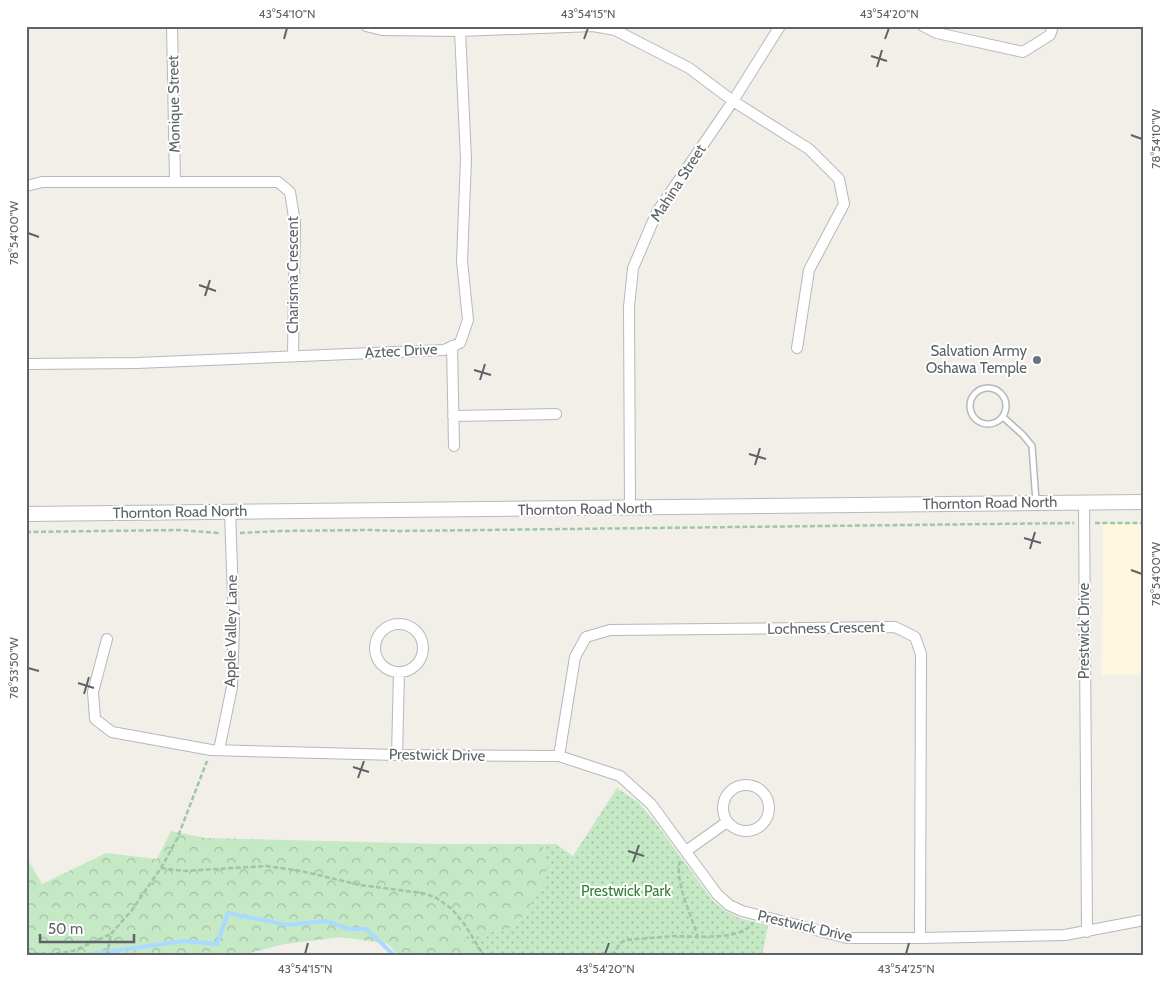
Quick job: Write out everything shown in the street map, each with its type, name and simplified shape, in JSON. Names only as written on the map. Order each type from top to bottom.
[{"type":"main road","name":"Thornton Road North","points":[[26,514],[1144,502]]},
{"type":"street","name":"Monique Street","points":[[172,26],[175,181]]},
{"type":"street","points":[[366,26],[382,30],[460,31],[593,26],[616,30],[689,68],[733,100],[809,149],[839,179],[844,204],[808,270],[797,348]]},
{"type":"street","name":"Mahina Street","points":[[630,508],[629,307],[632,268],[657,212],[733,100],[780,26]]},
{"type":"street","points":[[923,26],[937,33],[1023,52],[1050,35],[1054,26]]},
{"type":"street","name":"Aztec Drive","points":[[26,364],[137,363],[444,350],[460,343],[468,320],[462,261],[466,159],[460,31]]},
{"type":"street","points":[[26,186],[42,182],[175,181]]},
{"type":"street","name":"Charisma Crescent","points":[[175,181],[278,182],[290,192],[295,224],[293,356]]},
{"type":"street","points":[[452,346],[454,446]]},
{"type":"street","points":[[453,416],[556,414]]},
{"type":"street","name":"Prestwick Drive","points":[[107,639],[93,692],[95,719],[112,732],[215,750],[397,755],[560,756],[620,776],[651,804],[717,894],[729,904],[742,911],[847,938],[1065,935],[1087,932],[1084,503]]},
{"type":"street","name":"Apple Valley Lane","points":[[215,750],[232,687],[234,624],[230,512]]},
{"type":"street","points":[[402,624],[413,629],[419,635],[422,647],[419,660],[414,666],[399,672],[391,671],[384,667],[375,653],[375,645],[380,633],[386,628],[402,624]]},
{"type":"street","name":"Lochness Crescent","points":[[560,756],[575,658],[586,637],[610,630],[895,627],[915,636],[921,654],[920,938]]},
{"type":"street","points":[[397,755],[399,672]]},
{"type":"street","points":[[744,785],[753,786],[767,798],[769,810],[767,817],[757,829],[748,832],[740,831],[727,822],[723,808],[724,800],[728,793],[735,788],[744,785]]},
{"type":"street","points":[[686,851],[727,822]]},
{"type":"street","points":[[1087,932],[1144,920]]},
{"type":"lane","points":[[990,387],[1002,392],[1007,404],[1003,417],[993,424],[980,423],[971,414],[970,401],[977,390],[990,387]]},
{"type":"lane","points":[[1003,417],[1032,446],[1036,502]]},
{"type":"path","points":[[246,533],[280,531],[371,530],[389,532],[1073,523]]},
{"type":"path","points":[[1096,523],[1144,523]]},
{"type":"path","points":[[26,532],[179,530],[219,533]]},
{"type":"path","points":[[26,953],[52,954],[73,951],[111,934],[132,910],[177,839],[215,750]]},
{"type":"path","points":[[686,851],[680,860],[678,867],[679,875],[698,937]]},
{"type":"path","points":[[160,868],[184,871],[266,866],[301,871],[388,890],[422,893],[435,897],[452,909],[465,925],[484,956]]},
{"type":"path","points":[[679,875],[684,872]]},
{"type":"path","points":[[613,956],[620,943],[626,940],[674,936],[726,936],[750,926],[758,916]]},
{"type":"path","points":[[107,956],[111,934]]},
{"type":"shaded area","points":[[1103,523],[1144,524],[1144,675],[1102,675]]},
{"type":"green space","name":"Prestwick Park","points":[[617,788],[638,802],[655,822],[713,901],[739,918],[768,925],[762,956],[477,956],[463,937],[513,928],[525,914],[544,881],[548,866],[542,844],[556,844],[573,856]]},
{"type":"green space","points":[[171,831],[205,838],[441,844],[542,844],[548,866],[544,881],[525,914],[513,928],[464,938],[477,956],[399,956],[388,944],[342,937],[285,944],[238,956],[26,956],[26,860],[28,860],[42,884],[106,853],[157,859]]},
{"type":"waterway","points":[[79,956],[183,941],[217,944],[228,913],[287,925],[326,921],[349,929],[366,929],[395,956]]},
{"type":"place","name":"Salvation Army Oshawa Temple","points":[[1037,360]]}]
